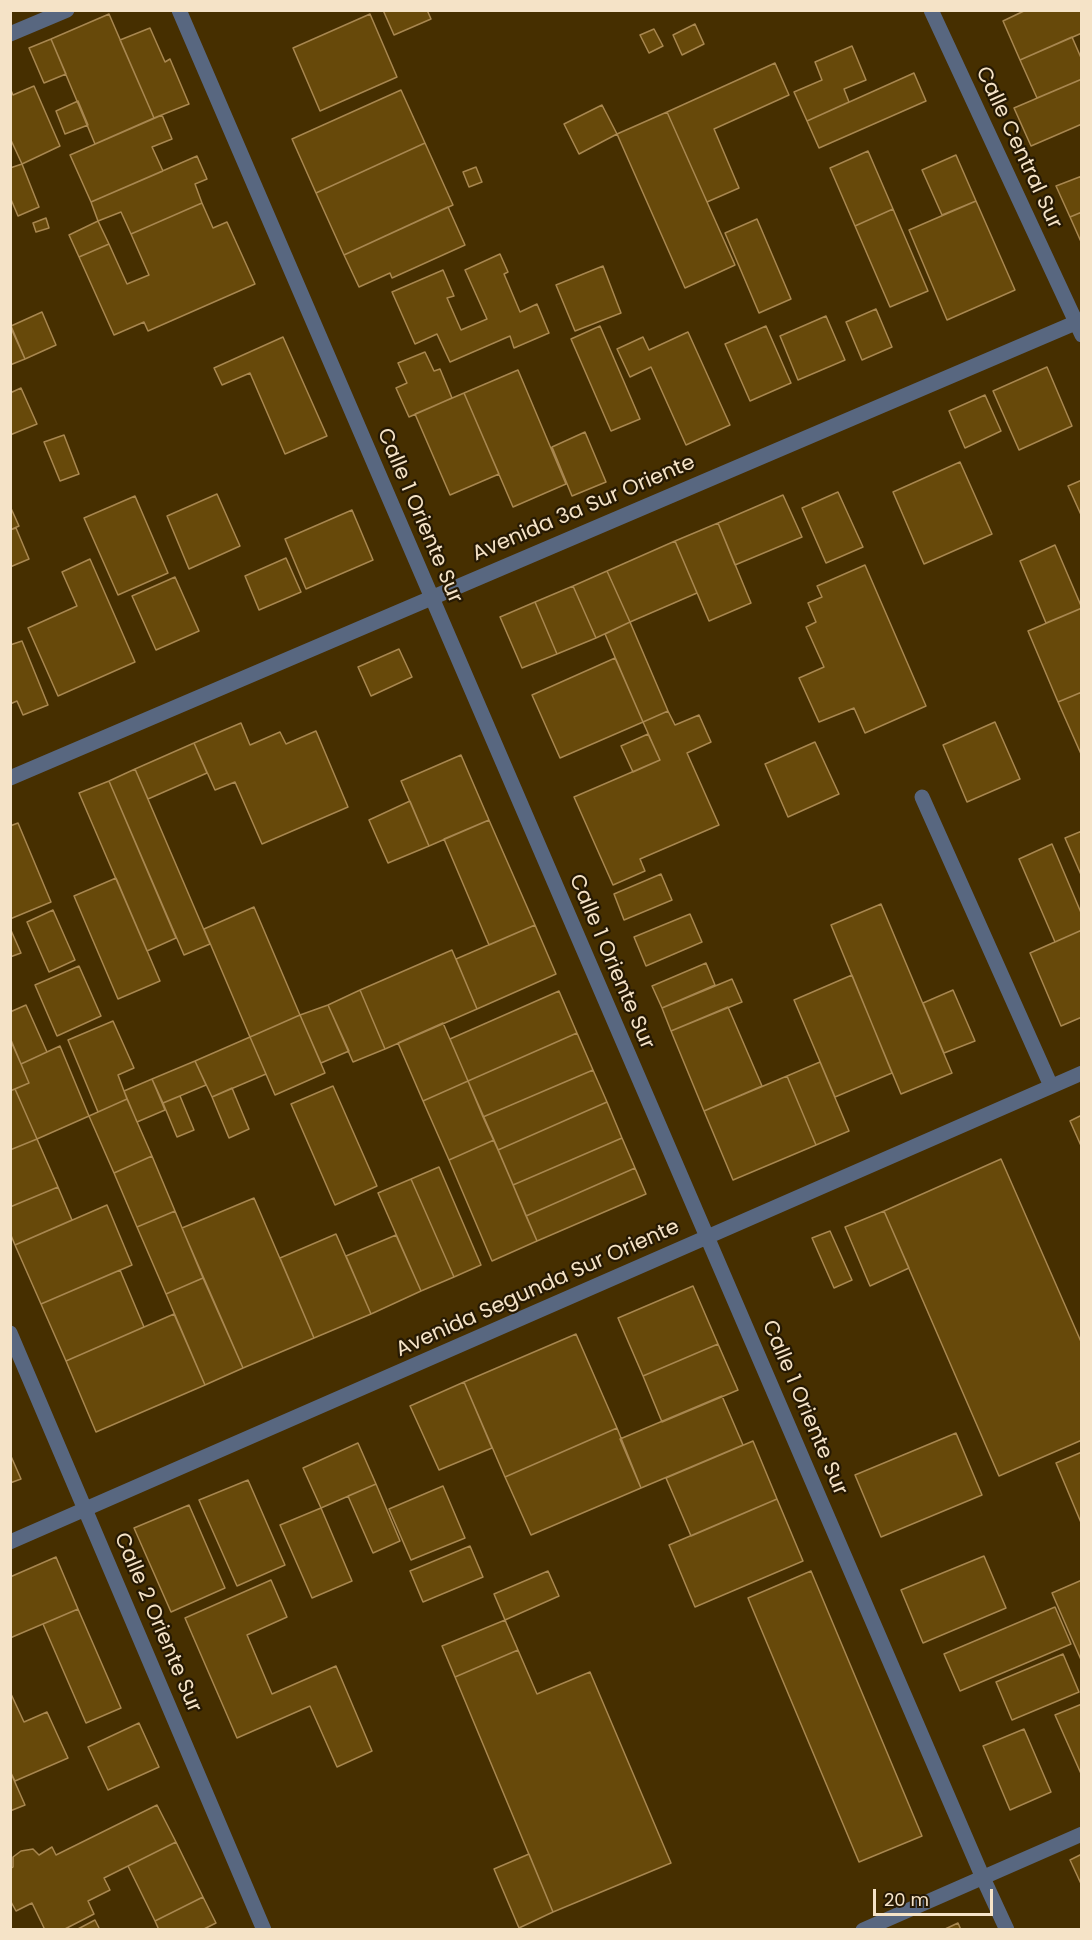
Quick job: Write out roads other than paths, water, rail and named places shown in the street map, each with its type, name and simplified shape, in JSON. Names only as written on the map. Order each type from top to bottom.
[{"type":"street","points":[[10,34],[67,10]]},
{"type":"street","name":"Calle 1 Oriente Sur","points":[[179,10],[983,1878],[1007,1929]]},
{"type":"street","name":"Calle Central Sur","points":[[932,10],[1080,326]]},
{"type":"street","name":"Avenida 3a Sur Oriente","points":[[10,778],[431,598],[1080,326]]},
{"type":"street","points":[[922,797],[1051,1086]]},
{"type":"street","name":"Avenida Segunda Sur Oriente","points":[[10,1542],[1082,1073]]},
{"type":"street","name":"Calle 2 Oriente Sur","points":[[10,1333],[264,1929]]},
{"type":"street","points":[[863,1929],[1082,1834]]}]
